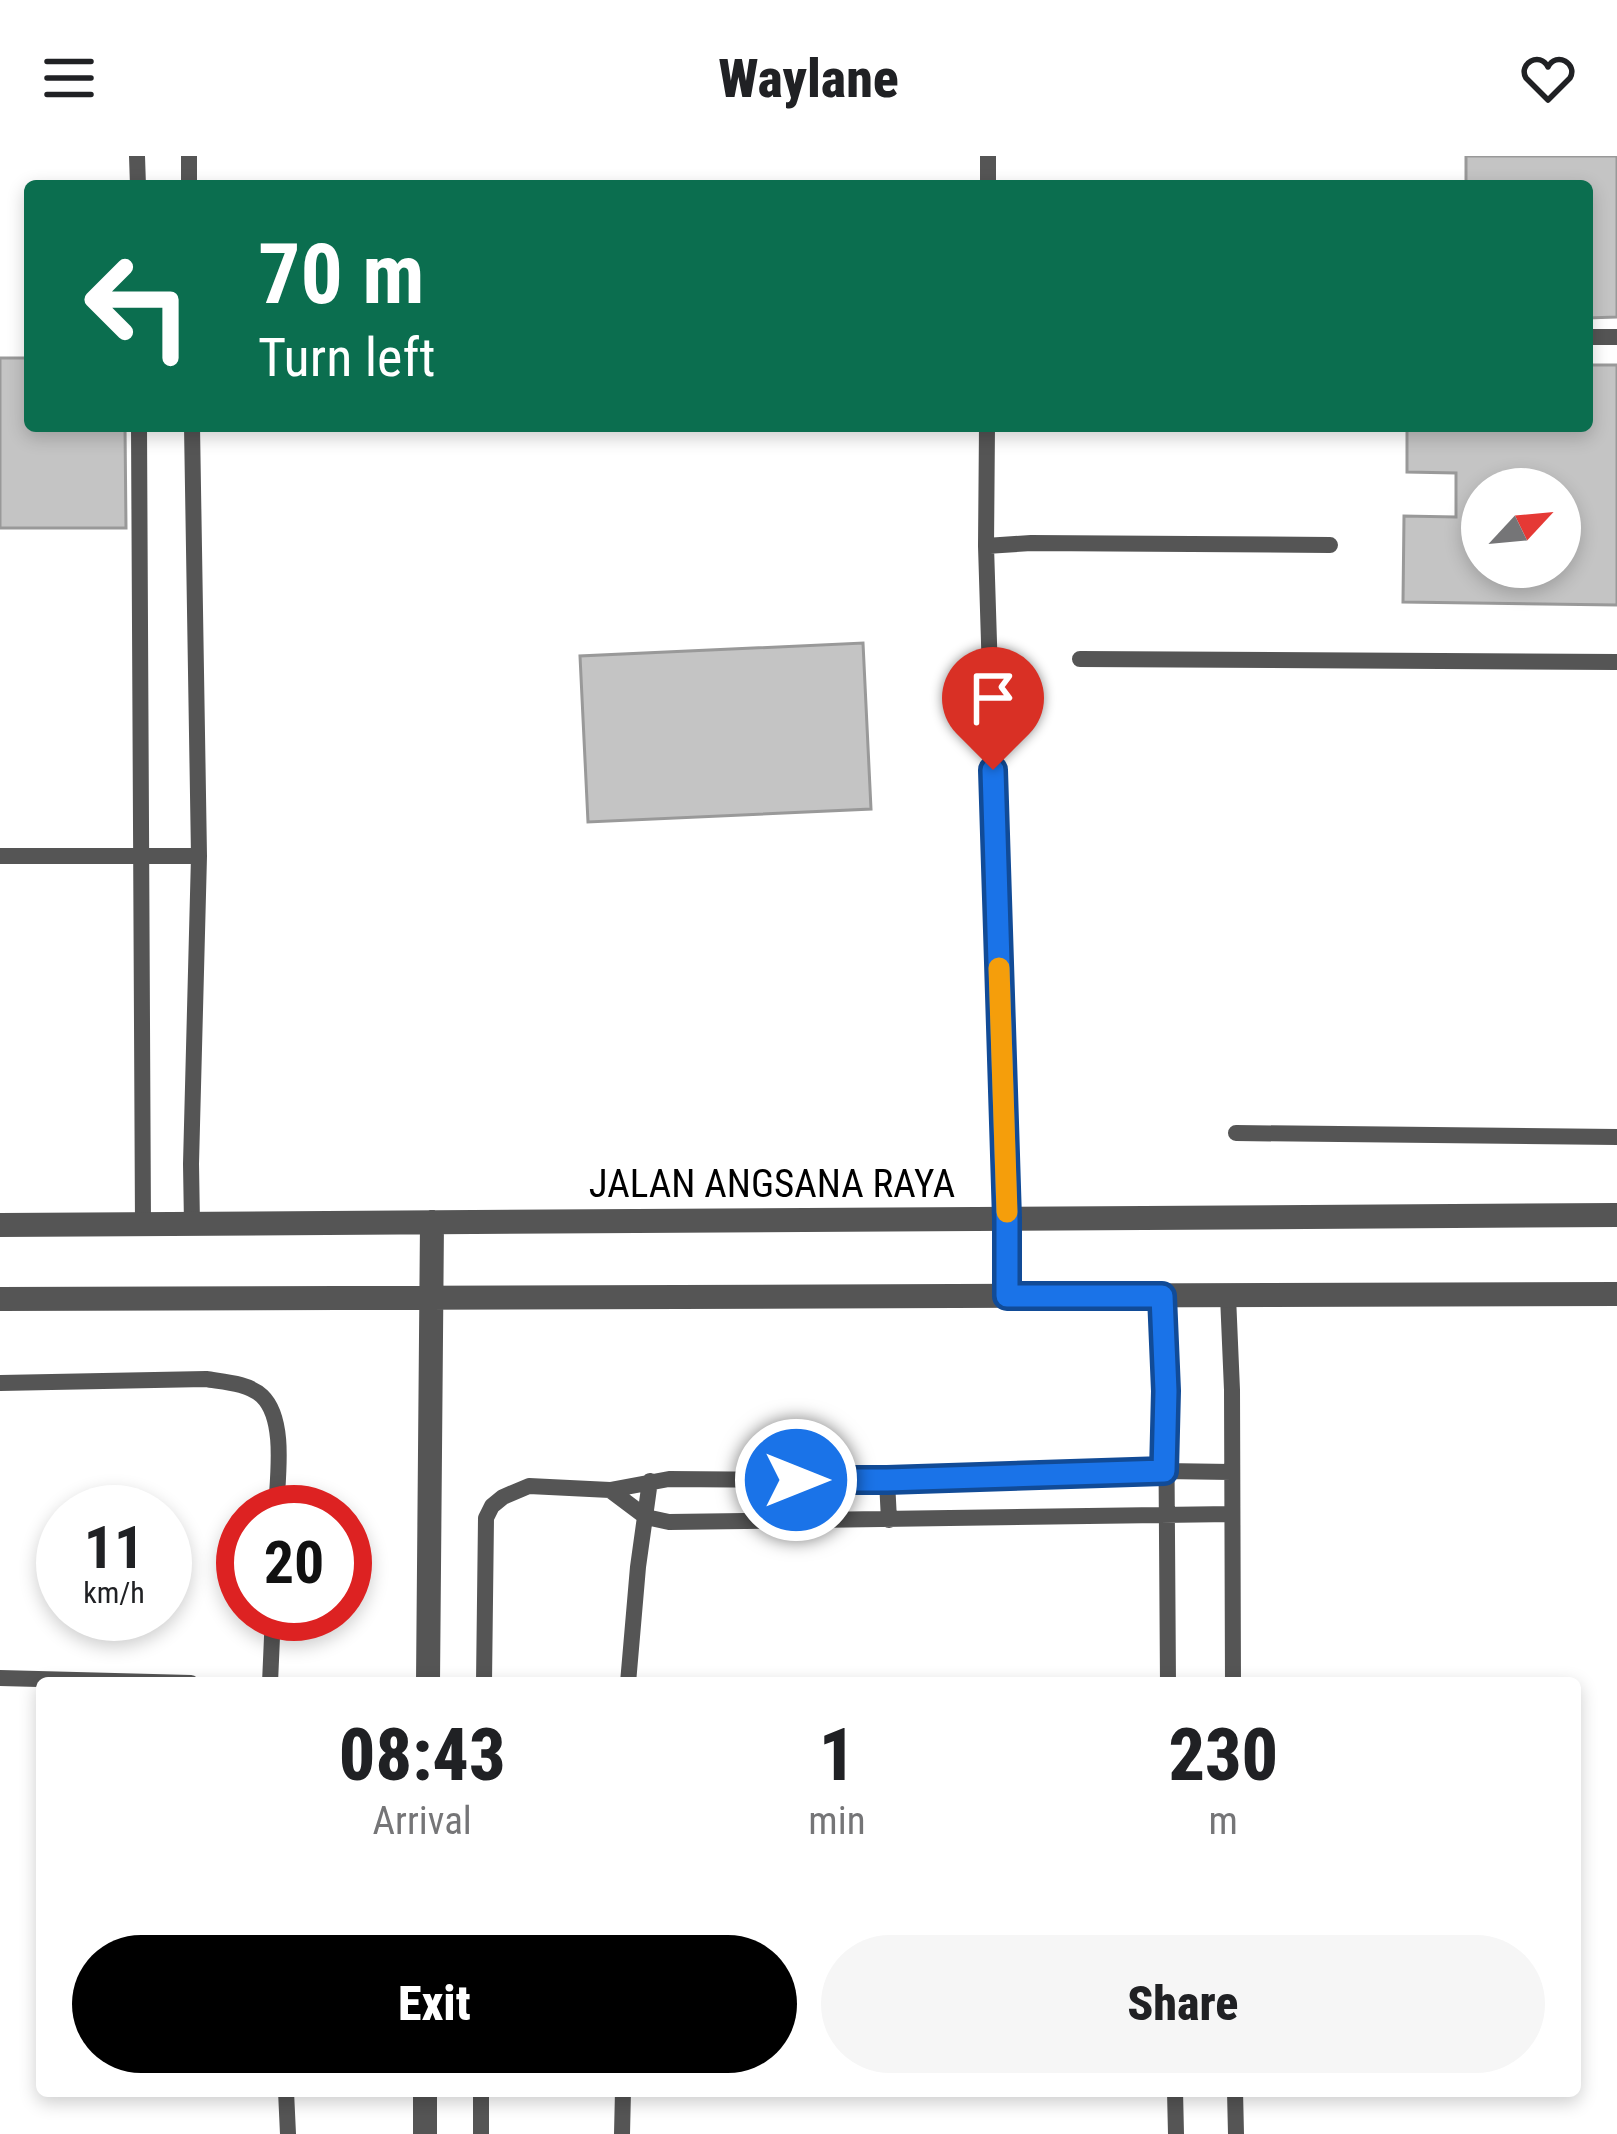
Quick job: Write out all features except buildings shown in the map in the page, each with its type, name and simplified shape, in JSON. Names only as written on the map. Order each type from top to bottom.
[{"type":"street","name":"JALAN ANGSANA RAYA","points":[[0,1225],[1617,1215]]},
{"type":"street","points":[[428,1677],[432,1222]]},
{"type":"street","points":[[0,1300],[1617,1294]]},
{"type":"street","points":[[425,2097],[425,2134]]},
{"type":"lane","points":[[140,432],[143,1224]]},
{"type":"lane","points":[[192,432],[199,856],[192,1224]]},
{"type":"lane","points":[[987,432],[1007,1296]]},
{"type":"lane","points":[[986,546],[1330,545]]},
{"type":"lane","points":[[1080,658],[1617,662]]},
{"type":"lane","points":[[0,856],[199,856]]},
{"type":"lane","points":[[1236,1133],[1617,1137]]},
{"type":"lane","points":[[1162,1296],[1168,1677]]},
{"type":"lane","points":[[1228,1296],[1233,1677]]},
{"type":"lane","points":[[0,1383],[206,1379],[238,1384],[261,1394],[273,1412],[278,1438],[277,1485]]},
{"type":"lane","points":[[484,1677],[487,1518],[503,1497],[529,1486],[610,1490],[650,1480],[1231,1472]]},
{"type":"lane","points":[[629,1677],[650,1480]]},
{"type":"lane","points":[[887,1480],[889,1520]]},
{"type":"lane","points":[[610,1490],[646,1516],[669,1522],[1232,1514]]},
{"type":"lane","points":[[270,1677],[271,1641]]},
{"type":"lane","points":[[0,1678],[36,1679]]},
{"type":"lane","points":[[286,2097],[288,2134]]},
{"type":"lane","points":[[481,2097],[481,2134]]},
{"type":"lane","points":[[622,2134],[623,2097]]},
{"type":"lane","points":[[1175,2097],[1176,2134]]},
{"type":"lane","points":[[1235,2097],[1236,2134]]},
{"type":"slow traffic","points":[[999,968],[1007,1212]]},
{"type":"route","points":[[796,1480],[1164,1471],[1162,1296],[1007,1296],[993,770]]}]
